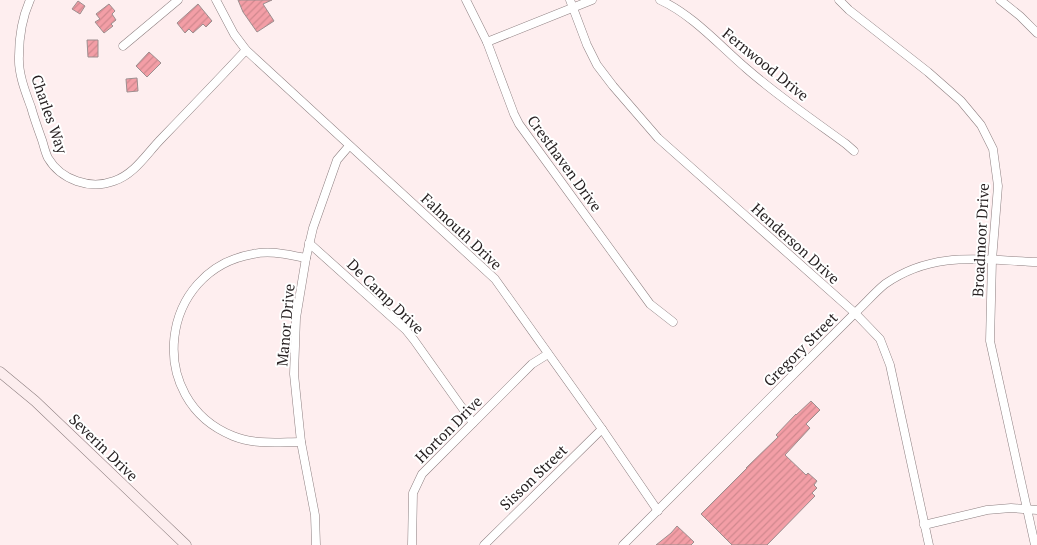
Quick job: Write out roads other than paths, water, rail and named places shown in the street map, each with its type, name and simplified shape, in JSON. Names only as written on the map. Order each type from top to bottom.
[{"type":"street","name":"Charles Way","points":[[30,0],[20,31],[18,57],[22,79],[47,156],[62,173],[74,181],[82,183],[99,185],[116,181],[128,174],[246,50]]},
{"type":"street","points":[[123,46],[178,0]]},
{"type":"street","name":"Falmouth Drive","points":[[216,0],[234,34],[246,50],[495,280],[658,511]]},
{"type":"street","name":"Cresthaven Drive","points":[[466,0],[487,42],[519,124],[650,304],[673,322]]},
{"type":"street","points":[[487,42],[571,4],[592,0]]},
{"type":"street","name":"Fernwood Drive","points":[[660,0],[680,11],[749,71],[854,151]]},
{"type":"street","name":"Broadmoor Drive","points":[[838,0],[961,101],[981,125],[992,149],[998,186],[992,260],[990,341],[1035,545]]},
{"type":"street","points":[[1000,0],[1037,33]]},
{"type":"street","name":"Henderson Drive","points":[[571,4],[598,65],[613,86],[658,138],[854,313],[880,339],[890,365],[929,545]]},
{"type":"street","name":"Manor Drive","points":[[316,545],[315,516],[301,442],[294,374],[296,318],[309,243],[319,208],[337,160],[348,146]]},
{"type":"street","name":"De Camp Drive","points":[[309,243],[406,330],[474,423]]},
{"type":"street","points":[[301,442],[253,442],[235,437],[216,427],[200,414],[186,395],[175,368],[173,347],[177,321],[188,296],[201,280],[218,267],[237,258],[258,253],[279,253],[306,258]]},
{"type":"street","name":"Gregory Street","points":[[623,545],[884,285],[907,272],[939,261],[980,258],[1037,262]]},
{"type":"street","name":"Horton Drive","points":[[412,545],[413,493],[422,474],[532,364],[548,354]]},
{"type":"street","name":"Severin Drive","points":[[0,372],[35,401],[186,545]]},
{"type":"street","name":"Sisson Street","points":[[484,545],[602,430]]},
{"type":"street","points":[[924,525],[988,510],[1011,508],[1037,510]]}]
